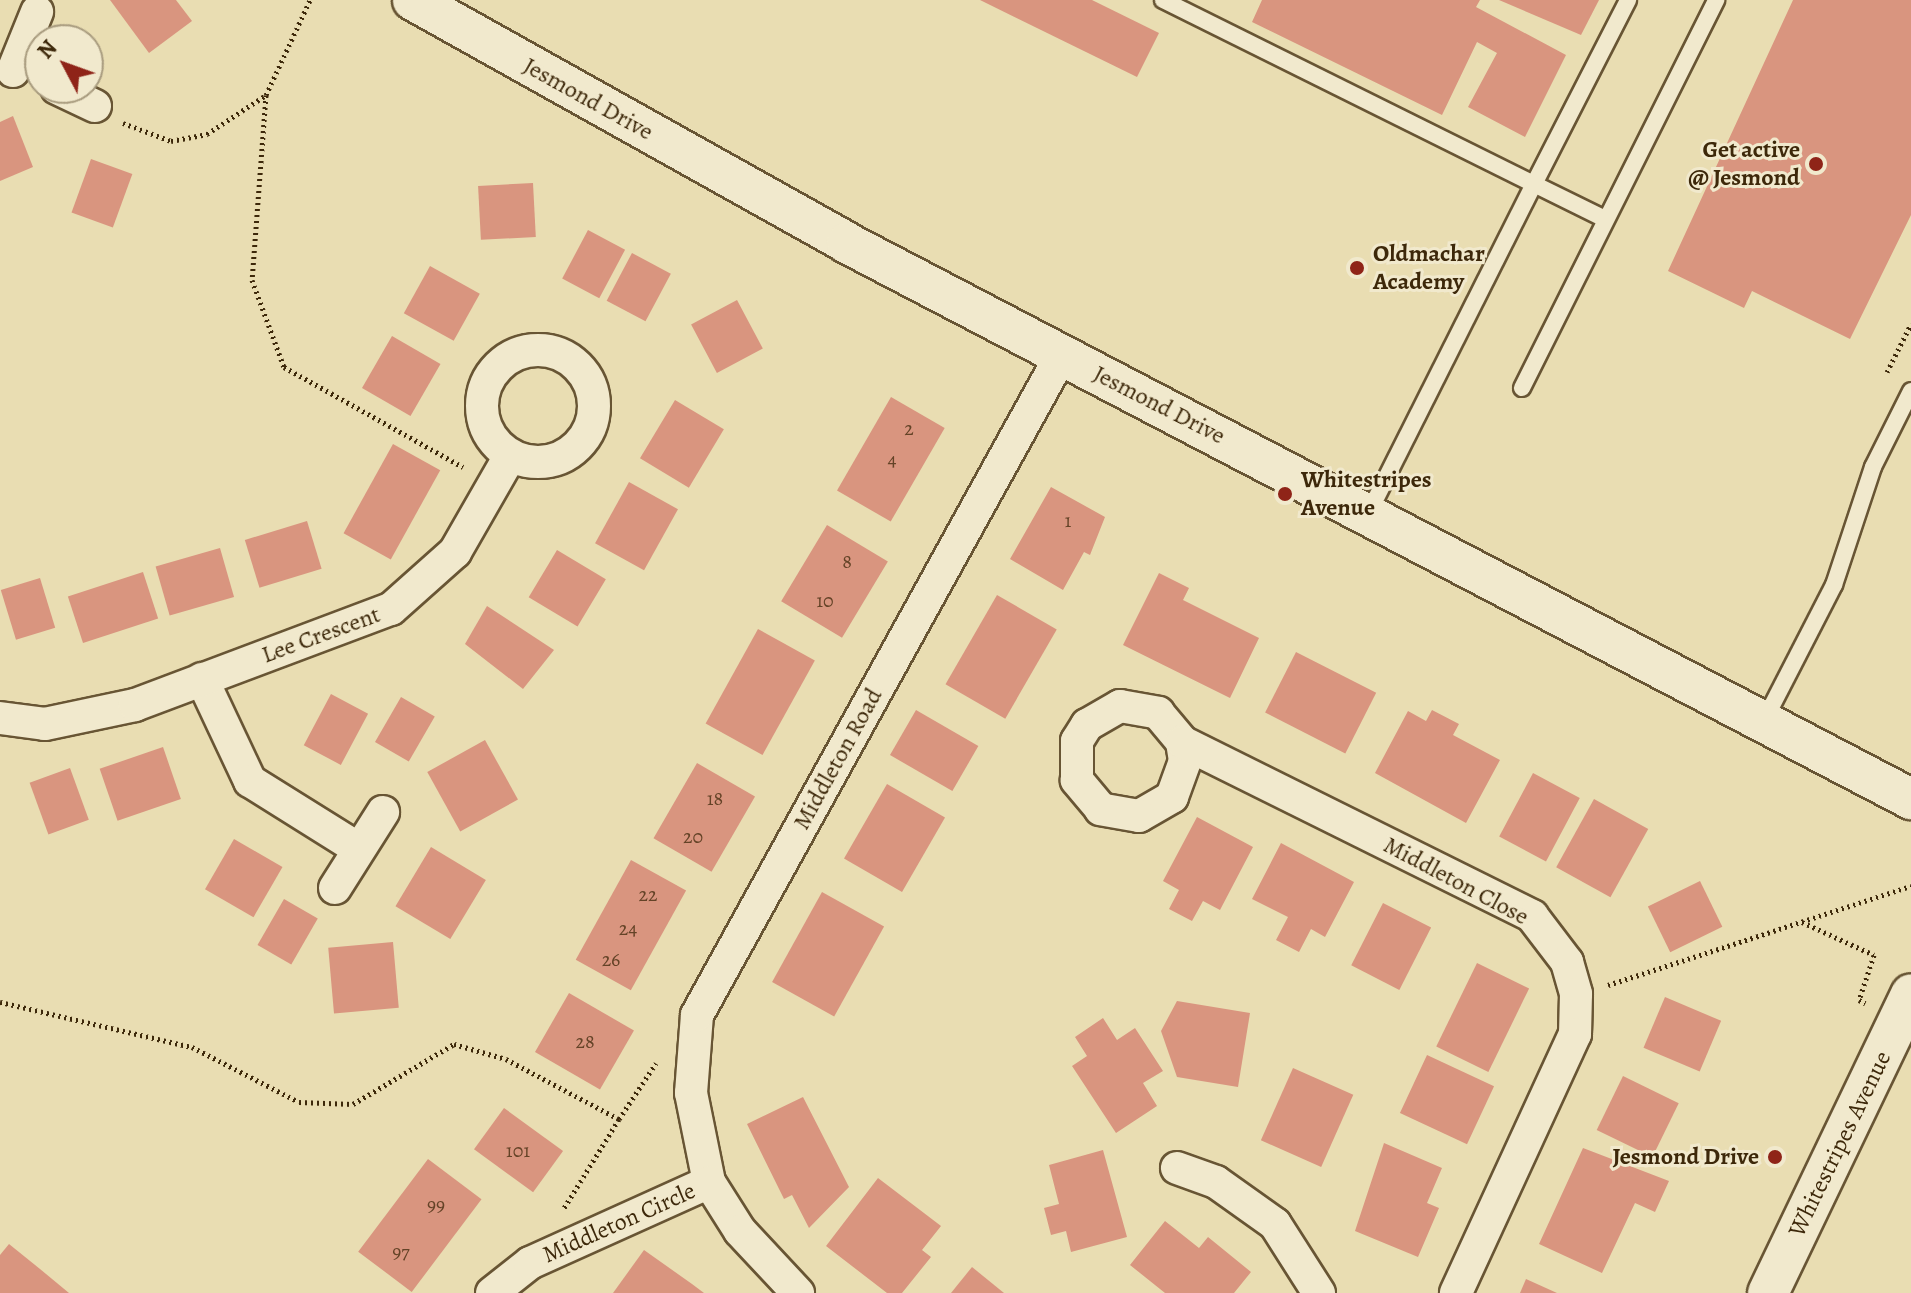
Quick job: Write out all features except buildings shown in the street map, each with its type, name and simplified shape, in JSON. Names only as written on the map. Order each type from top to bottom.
[{"type":"street","name":"Jesmond Drive","points":[[413,0],[1061,356],[1369,512],[1762,726],[1911,799]]},
{"type":"street","points":[[18,72],[37,12]]},
{"type":"street","points":[[91,104],[95,106]]},
{"type":"street","name":"Middleton Road","points":[[709,1182],[691,1093],[697,1015],[1061,356]]},
{"type":"street","name":"Lee Crescent","points":[[0,718],[45,724],[135,705],[391,609],[455,552],[510,456]]},
{"type":"street","points":[[202,679],[250,781],[359,849]]},
{"type":"street","name":"Middleton Close","points":[[1182,742],[1532,916],[1567,962],[1576,994],[1575,1034],[1456,1293]]},
{"type":"street","points":[[335,888],[383,812]]},
{"type":"street","name":"Whitestripes Avenue","points":[[1768,1293],[1905,1007]]},
{"type":"street","points":[[1177,1168],[1216,1182],[1275,1224],[1319,1293]]},
{"type":"street","name":"Middleton Circle","points":[[492,1293],[530,1263],[709,1182],[740,1231],[798,1293]]},
{"type":"lane","points":[[1163,0],[1605,219]]},
{"type":"lane","points":[[1369,512],[1628,0]]},
{"type":"lane","points":[[1522,388],[1716,0]]},
{"type":"lane","points":[[1762,726],[1834,585],[1873,467],[1911,391]]},
{"type":"path","points":[[310,0],[266,95],[252,280],[284,367],[493,484]]},
{"type":"path","points":[[95,106],[139,133],[171,141],[207,134],[266,95]]},
{"type":"path","points":[[1911,324],[1884,378],[1911,391]]},
{"type":"path","points":[[1576,994],[1911,886]]},
{"type":"path","points":[[1801,921],[1874,955],[1859,1000],[1905,1007]]},
{"type":"path","points":[[0,1004],[192,1047],[299,1102],[353,1104],[454,1044],[506,1059],[619,1119],[530,1263]]},
{"type":"place","name":"Get active @ Jesmond","points":[[1816,164]]},
{"type":"place","name":"Oldmachar Academy","points":[[1357,268]]},
{"type":"place","name":"Whitestripes Avenue","points":[[1285,494]]},
{"type":"place","name":"Jesmond Drive","points":[[1775,1157]]}]
